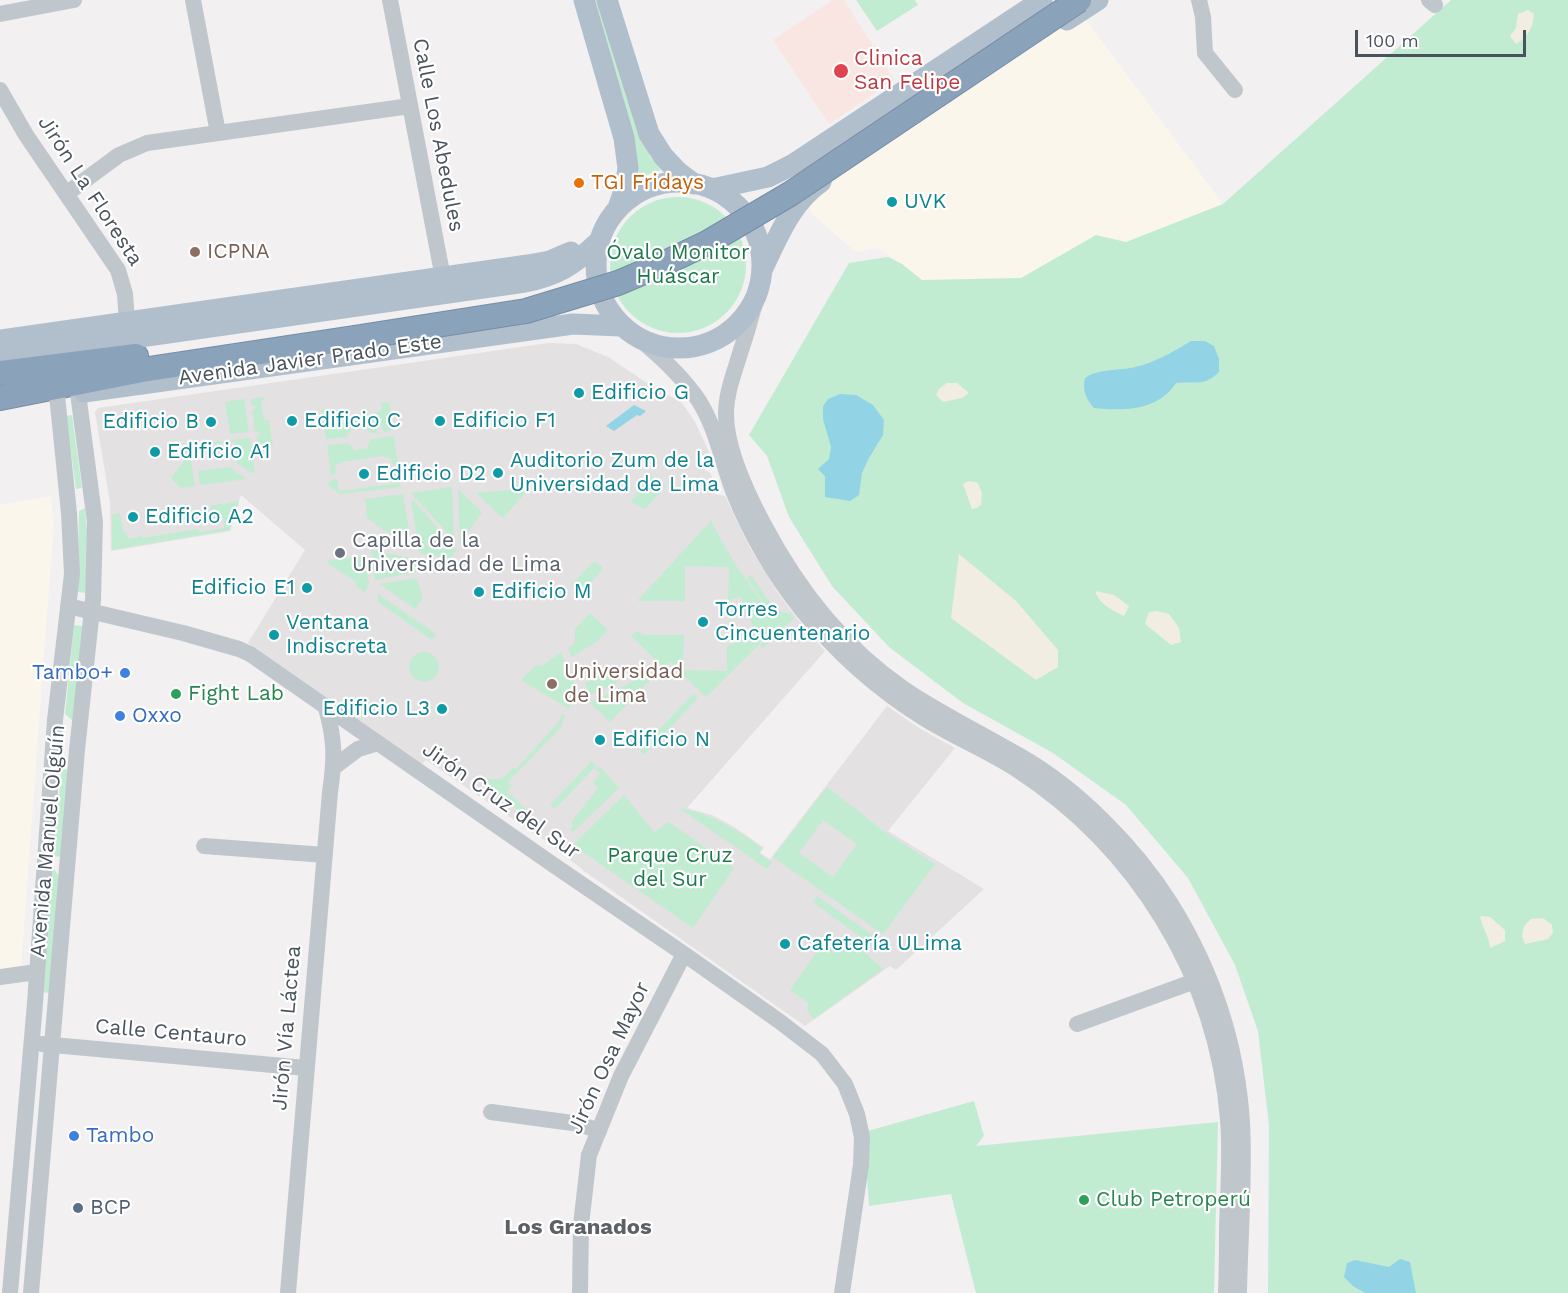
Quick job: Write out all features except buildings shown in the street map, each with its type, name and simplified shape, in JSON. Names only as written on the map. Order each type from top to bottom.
[{"type":"highway","points":[[0,398],[489,305],[554,291],[590,279],[665,248],[776,187],[1054,0]]},
{"type":"highway","points":[[0,373],[526,311],[618,283],[707,243],[790,194],[1079,0]]},
{"type":"main road","points":[[584,0],[624,138],[628,168],[625,188],[618,208]]},
{"type":"main road","points":[[608,0],[649,134],[663,156],[678,172],[733,202],[746,216],[756,233],[761,251],[760,281]]},
{"type":"main road","points":[[1042,0],[792,165],[768,177],[742,184],[703,186],[673,183],[652,186],[634,195],[618,208],[606,224],[599,241],[595,265],[598,288],[607,308],[629,332],[656,346],[677,349],[698,346],[718,339],[736,326],[749,310],[791,213],[811,189],[1098,0]]},
{"type":"main road","points":[[901,93],[902,109],[907,116],[915,119]]},
{"type":"main road","points":[[0,340],[550,261],[599,241]]},
{"type":"main road","points":[[0,357],[543,279],[570,267],[599,241]]},
{"type":"main road","name":"Avenida Javier Prado Este","points":[[0,403],[573,324],[629,332]]},
{"type":"street","points":[[0,14],[74,0]]},
{"type":"street","points":[[193,0],[218,133]]},
{"type":"street","name":"Calle Los Abedules","points":[[390,0],[442,278]]},
{"type":"street","points":[[1199,0],[1203,17],[1205,53],[1236,90]]},
{"type":"street","name":"Jirón La Floresta","points":[[0,90],[26,135],[118,270],[126,294],[127,322]]},
{"type":"street","points":[[66,194],[111,160],[137,146],[156,141],[410,106]]},
{"type":"street","points":[[760,281],[730,386],[726,426],[744,484],[778,551],[812,602],[885,674],[931,706],[1022,757],[1063,785],[1110,828],[1155,881],[1172,905],[1196,950],[1223,1019],[1236,1074],[1243,1151],[1239,1293]]},
{"type":"street","points":[[629,332],[667,364],[698,400],[752,532],[784,586],[801,609],[844,657],[894,698],[923,717],[1015,768],[1054,796],[1101,838],[1161,914],[1195,981],[1219,1052],[1228,1120],[1226,1293]]},
{"type":"street","name":"Avenida Manuel Olguín","points":[[31,1293],[77,750],[93,611],[95,522],[78,393]]},
{"type":"street","name":"Avenida Manuel Olguín","points":[[10,1293],[38,972],[55,720],[72,574],[71,527],[57,395]]},
{"type":"street","name":"Jirón Cruz del Sur","points":[[68,606],[183,633],[250,654],[684,954],[822,1054],[845,1084],[857,1114],[862,1137],[856,1206],[842,1293]]},
{"type":"street","name":"Jirón Vía Láctea","points":[[288,1293],[334,767],[333,738],[326,708]]},
{"type":"street","points":[[334,767],[358,749],[378,743]]},
{"type":"street","points":[[204,846],[325,855]]},
{"type":"street","name":"Jirón Osa Mayor","points":[[580,1293],[581,1225],[589,1155],[621,1076],[684,954]]},
{"type":"street","points":[[0,977],[38,972]]},
{"type":"street","points":[[1077,1024],[1195,981]]},
{"type":"street","points":[[35,1003],[56,1004]]},
{"type":"street","name":"Calle Centauro","points":[[32,1043],[306,1068]]},
{"type":"street","points":[[491,1112],[580,1124],[599,1131]]},
{"type":"shaded area","name":"Clinica San Felipe","points":[[833,0],[844,0],[894,80],[829,124],[773,40]]},
{"type":"shaded area","points":[[1082,15],[1223,204],[1126,242],[1096,236],[1021,278],[922,280],[877,248],[856,252],[812,214],[805,202],[811,193]]},
{"type":"shaded area","name":"Universidad de Lima","points":[[548,343],[576,344],[608,357],[682,403],[695,422],[709,452],[701,461],[713,479],[712,486],[715,494],[725,496],[749,546],[778,593],[825,651],[687,808],[712,815],[733,826],[764,848],[760,853],[770,859],[887,706],[919,728],[955,748],[888,831],[984,889],[896,970],[890,966],[805,1026],[584,871],[557,849],[426,760],[422,764],[248,643],[305,550],[241,495],[230,531],[111,551],[110,502],[95,412],[98,408]]},
{"type":"shaded area","points":[[50,496],[54,520],[20,982],[0,985],[0,505]]},
{"type":"green space","points":[[589,0],[603,0],[650,157],[661,170],[635,179]]},
{"type":"green space","points":[[856,0],[915,0],[918,5],[877,31]]},
{"type":"green space","points":[[1451,0],[1568,0],[1568,1293],[1268,1293],[1269,1126],[1258,1031],[1235,965],[1188,878],[1126,805],[1053,753],[963,703],[889,647],[832,586],[789,517],[767,456],[749,435],[849,263],[888,257],[902,264],[922,280],[1021,278],[1096,235],[1126,242],[1223,204]]},
{"type":"green space","name":"Óvalo Monitor Huáscar","points":[[678,197],[704,202],[726,217],[741,239],[746,265],[741,291],[726,313],[704,328],[678,333],[652,328],[630,313],[615,291],[610,265],[615,239],[630,217],[652,202]]},
{"type":"green space","points":[[264,397],[265,400],[261,401],[264,420],[269,420],[273,446],[258,448],[256,437],[261,433],[255,431],[252,411],[257,407],[251,404],[251,399]]},
{"type":"green space","points":[[244,399],[249,432],[230,434],[225,402]]},
{"type":"green space","points":[[389,402],[393,430],[384,432],[380,424],[377,426],[377,433],[371,433],[363,427],[351,428],[347,437],[326,439],[322,409],[326,408],[328,417],[334,419],[377,413],[382,410],[381,403]]},
{"type":"green space","points":[[72,415],[82,488],[76,489],[66,416]]},
{"type":"green space","points":[[394,436],[398,464],[392,465],[391,458],[384,456],[341,462],[335,465],[336,474],[331,475],[327,445],[348,443],[355,450],[367,448],[371,439]]},
{"type":"green space","points":[[250,438],[255,472],[251,473],[237,463],[234,442],[209,445],[207,443]]},
{"type":"green space","points":[[188,442],[195,486],[181,488],[171,478],[184,461]]},
{"type":"green space","points":[[229,467],[247,479],[200,485],[198,471]]},
{"type":"green space","points":[[393,473],[395,477],[400,476],[401,487],[341,494],[329,487],[328,482],[337,478],[339,491],[394,484]]},
{"type":"green space","points":[[649,475],[666,486],[645,509],[631,502]]},
{"type":"green space","points":[[452,487],[454,536],[452,538],[411,493]]},
{"type":"green space","points":[[530,488],[503,518],[476,493]]},
{"type":"green space","points":[[458,489],[482,512],[460,544]]},
{"type":"green space","points":[[403,494],[411,544],[408,547],[367,518],[365,499]]},
{"type":"green space","points":[[239,501],[230,530],[112,550],[112,515],[120,513],[123,531],[126,532],[128,539],[198,529],[200,532],[224,528],[223,517],[212,519],[210,506]]},
{"type":"green space","points":[[411,501],[414,501],[457,550],[450,559],[419,553]]},
{"type":"green space","points":[[85,508],[87,593],[77,592],[79,511]]},
{"type":"green space","points":[[711,521],[735,564],[779,626],[747,578],[751,575],[775,610],[791,614],[794,618],[763,648],[760,646],[772,632],[706,697],[670,662],[664,668],[631,636],[637,631],[644,635],[684,635],[683,670],[727,671],[727,646],[756,633],[740,596],[728,601],[729,567],[685,566],[685,601],[637,601]]},
{"type":"green space","points":[[371,550],[412,558],[416,564],[416,572],[375,580]]},
{"type":"green space","points":[[365,556],[369,584],[365,593],[357,587],[355,581],[327,563],[328,560]]},
{"type":"green space","points":[[594,561],[603,568],[582,595],[571,585]]},
{"type":"green space","points":[[417,578],[423,598],[415,609],[380,584]]},
{"type":"green space","points":[[378,594],[436,634],[432,640],[378,602]]},
{"type":"green space","points":[[590,613],[608,630],[596,642],[572,657],[568,648],[575,643],[575,629]]},
{"type":"green space","points":[[74,625],[84,626],[74,722],[65,714]]},
{"type":"green space","points":[[424,652],[435,656],[439,667],[435,678],[424,682],[413,678],[409,667],[413,656]]},
{"type":"green space","points":[[561,652],[577,691],[569,709],[521,680],[537,665],[542,666]]},
{"type":"green space","points":[[602,668],[618,682],[591,695],[585,684]]},
{"type":"green space","points":[[643,676],[650,680],[610,722],[590,703]]},
{"type":"green space","points":[[693,694],[698,698],[644,755],[640,750]]},
{"type":"green space","points":[[562,714],[565,716],[561,727],[508,782],[512,786],[507,791],[527,810],[524,814],[496,795],[483,777],[500,778],[507,775],[513,768],[516,769],[558,723]]},
{"type":"green space","points":[[592,761],[597,769],[600,767],[619,788],[573,832],[570,830],[573,825],[571,822],[598,788],[593,782],[601,773],[594,768],[555,809],[550,805]]},
{"type":"green space","points":[[62,764],[68,772],[61,857],[53,856]]},
{"type":"green space","points":[[827,787],[885,832],[935,864],[883,934],[773,857]],"holes":[[[823,820],[857,844],[833,877],[799,853]]]},
{"type":"green space","name":"Parque Cruz del Sur","points":[[624,795],[654,832],[669,822],[734,868],[693,928],[573,845]]},
{"type":"green space","points":[[679,808],[713,818],[733,829],[762,848],[759,853],[772,863],[767,869]]},
{"type":"green space","points":[[53,867],[58,875],[59,885],[50,993],[40,992]]},
{"type":"green space","points":[[817,896],[884,943],[870,944],[813,902]]},
{"type":"green space","points":[[821,946],[863,951],[883,969],[814,1019],[807,1010],[809,1003],[790,990]]},
{"type":"green space","name":"Club Petroperú","points":[[974,1101],[984,1136],[976,1146],[1218,1122],[1214,1293],[976,1293],[951,1194],[869,1206],[864,1132]]},
{"type":"sand","points":[[1528,10],[1534,14],[1531,28],[1527,35],[1516,44],[1510,36],[1516,28],[1518,14]]},
{"type":"sand","points":[[947,383],[957,383],[969,393],[962,398],[943,402],[936,395],[939,389]]},
{"type":"sand","points":[[969,481],[978,483],[982,493],[981,505],[972,509],[963,484]]},
{"type":"sand","points":[[959,554],[1016,601],[1058,650],[1058,667],[1036,680],[951,618]]},
{"type":"sand","points":[[1095,591],[1114,595],[1129,606],[1124,616],[1103,603]]},
{"type":"sand","points":[[1149,612],[1169,614],[1179,628],[1181,642],[1171,645],[1145,624]]},
{"type":"sand","points":[[1480,916],[1490,917],[1505,930],[1505,941],[1490,948]]},
{"type":"sand","points":[[1543,918],[1552,925],[1553,933],[1548,939],[1525,944],[1522,936],[1524,926],[1531,919]]},
{"type":"water","points":[[1191,341],[1205,341],[1214,346],[1219,359],[1219,372],[1209,380],[1176,383],[1160,399],[1128,409],[1094,408],[1085,394],[1085,378],[1091,375],[1143,365]]},
{"type":"water","points":[[840,394],[856,395],[873,405],[884,420],[883,435],[862,473],[859,495],[850,501],[825,497],[825,476],[818,469],[829,459],[831,447],[823,419],[823,406],[828,399]]},
{"type":"water","points":[[634,405],[646,411],[614,431],[606,426]]},
{"type":"water","points":[[1400,1259],[1410,1262],[1416,1293],[1365,1293],[1344,1277],[1347,1263],[1355,1260],[1389,1267]]},
{"type":"place","name":"Clinica San Felipe","points":[[841,71]]},
{"type":"place","name":"TGI Fridays","points":[[579,183]]},
{"type":"place","name":"UVK","points":[[892,202]]},
{"type":"place","name":"ICPNA","points":[[195,252]]},
{"type":"place","name":"Edificio G","points":[[579,393]]},
{"type":"place","name":"Edificio C","points":[[292,421]]},
{"type":"place","name":"Edificio F1","points":[[440,421]]},
{"type":"place","name":"Edificio B","points":[[211,422]]},
{"type":"place","name":"Edificio A1","points":[[155,452]]},
{"type":"place","name":"Auditorio Zum de la Universidad de Lima","points":[[498,473]]},
{"type":"place","name":"Edificio D2","points":[[364,474]]},
{"type":"place","name":"Edificio A2","points":[[133,517]]},
{"type":"place","name":"Capilla de la Universidad de Lima","points":[[340,553]]},
{"type":"place","name":"Edificio E1","points":[[307,588]]},
{"type":"place","name":"Edificio M","points":[[479,592]]},
{"type":"place","name":"Torres Cincuentenario","points":[[703,622]]},
{"type":"place","name":"Ventana Indiscreta","points":[[274,635]]},
{"type":"place","name":"Tambo+","points":[[125,673]]},
{"type":"place","name":"Universidad de Lima","points":[[552,684]]},
{"type":"place","name":"Fight Lab","points":[[176,694]]},
{"type":"place","name":"Edificio L3","points":[[442,709]]},
{"type":"place","name":"Oxxo","points":[[120,716]]},
{"type":"place","name":"Edificio N","points":[[600,740]]},
{"type":"place","name":"Cafetería ULima","points":[[785,944]]},
{"type":"place","name":"Tambo","points":[[74,1136]]},
{"type":"place","name":"Club Petroperú","points":[[1084,1200]]},
{"type":"place","name":"BCP","points":[[78,1208]]},
{"type":"district","name":"Los Granados","points":[[578,1228]]}]
